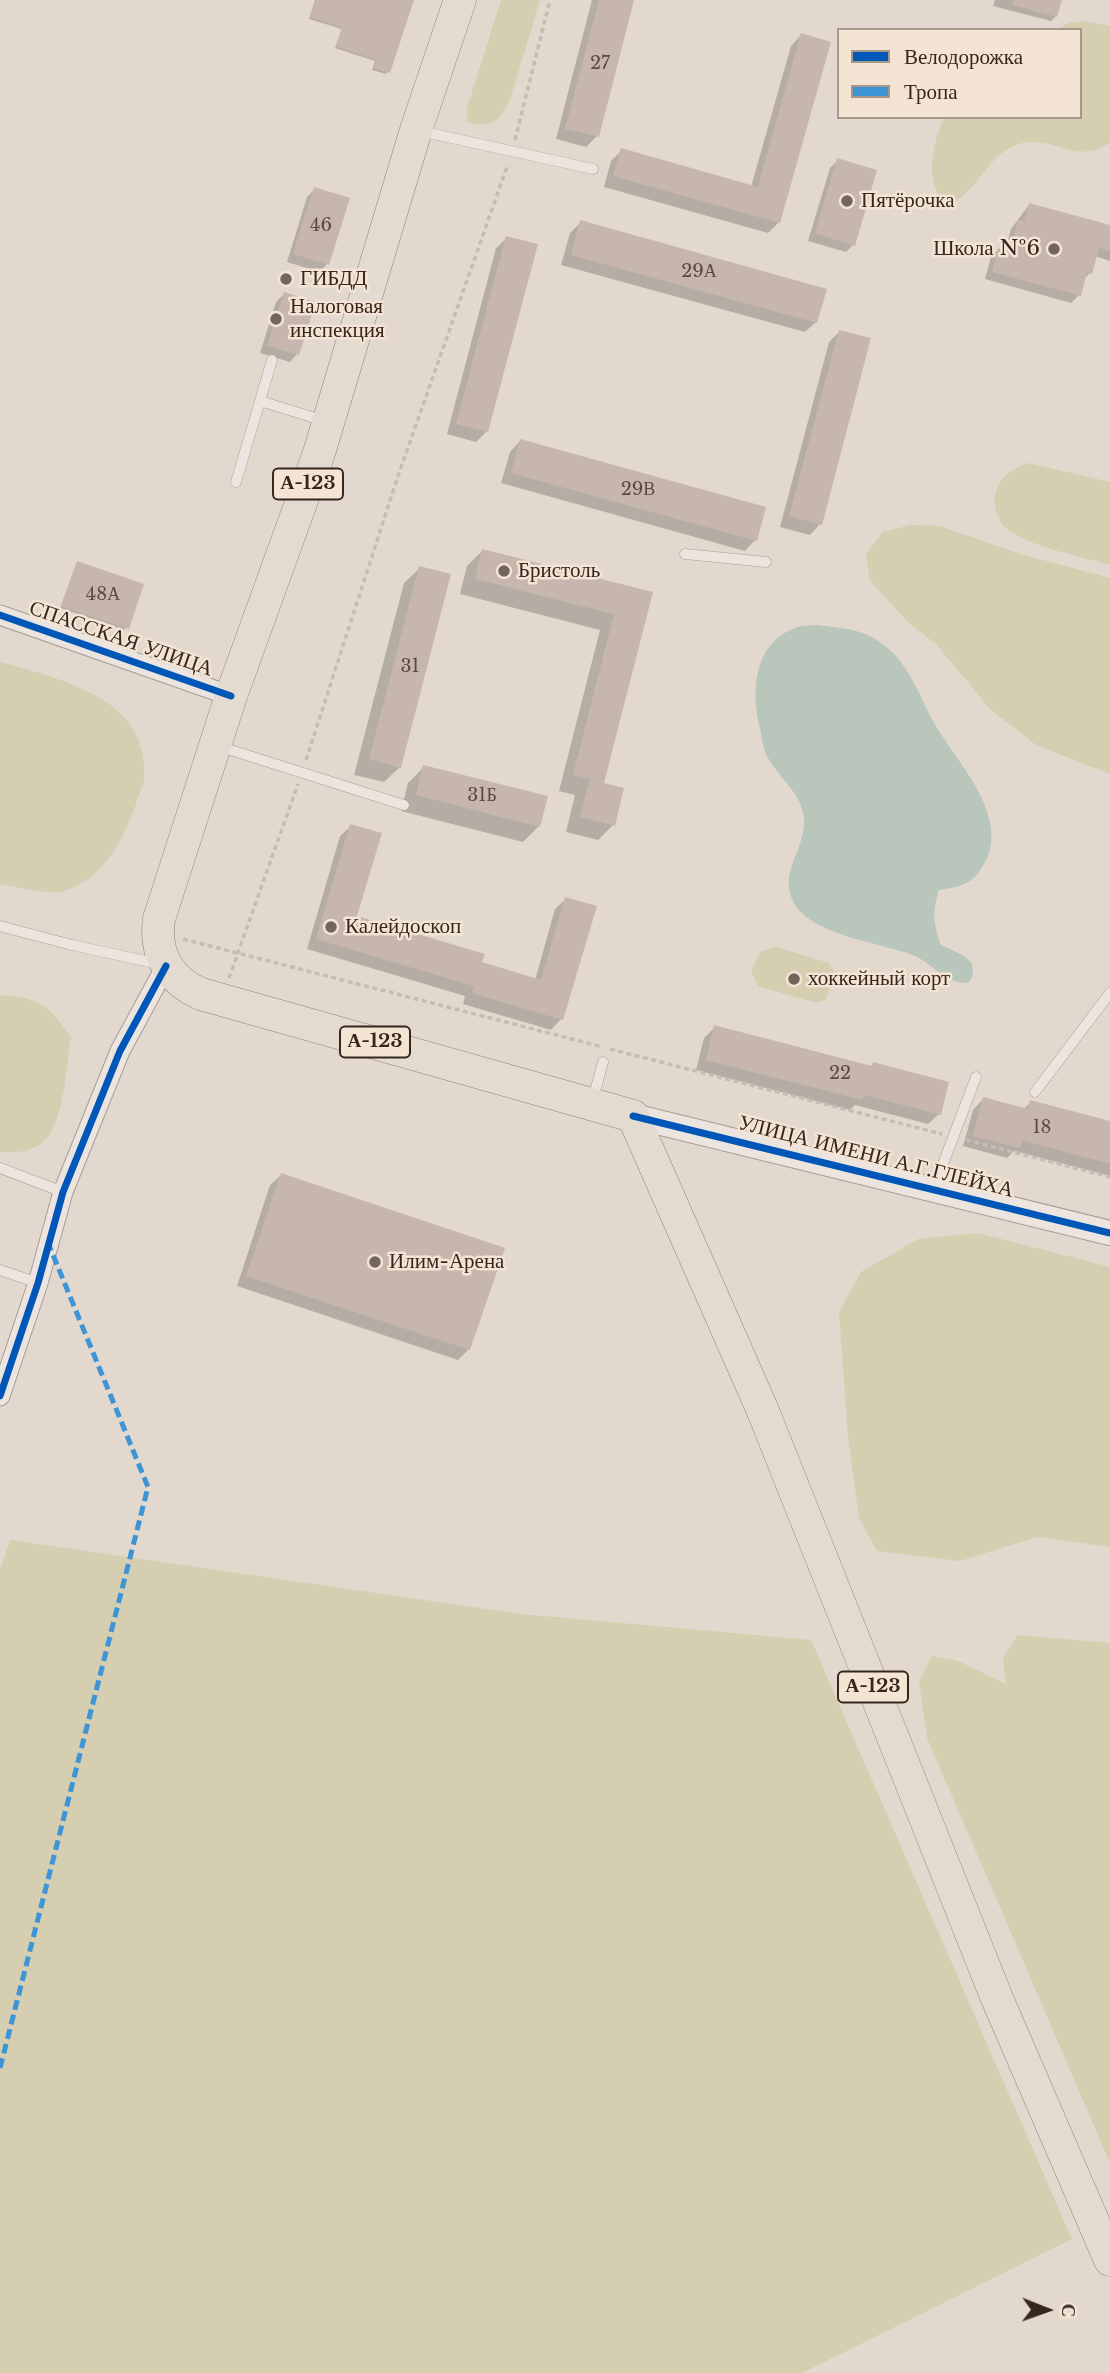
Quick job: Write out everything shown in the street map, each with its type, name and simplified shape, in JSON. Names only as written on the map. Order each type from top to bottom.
[{"type":"main road","name":"А-123","points":[[460,0],[416,130],[328,423],[231,696],[159,919],[158,945],[166,966],[190,989],[592,1104]]},
{"type":"main road","points":[[592,1104],[633,1116]]},
{"type":"main road","name":"А-123","points":[[633,1116],[763,1411],[996,1996],[1110,2260]]},
{"type":"street","name":"СПАССКАЯ УЛИЦА","points":[[0,615],[231,696]]},
{"type":"street","points":[[0,1396],[38,1283],[63,1192],[120,1051],[166,966]]},
{"type":"street","name":"УЛИЦА ИМЕНИ А.Г.ГЛЕЙХА","points":[[633,1116],[1110,1233]]},
{"type":"lane","points":[[416,130],[593,169]]},
{"type":"lane","points":[[236,482],[272,360]]},
{"type":"lane","points":[[260,401],[328,423]]},
{"type":"lane","points":[[685,554],[766,562]]},
{"type":"lane","points":[[216,746],[404,805]]},
{"type":"lane","points":[[0,926],[166,966]]},
{"type":"lane","points":[[1035,1092],[1110,993]]},
{"type":"lane","points":[[592,1104],[603,1062]]},
{"type":"lane","points":[[939,1192],[943,1164],[976,1077]]},
{"type":"lane","points":[[0,1168],[63,1192]]},
{"type":"lane","points":[[0,1270],[38,1283]]},
{"type":"path","points":[[222,999],[302,773],[398,476],[512,153],[551,0]]},
{"type":"path","points":[[158,931],[237,954],[951,1136]]},
{"type":"path","points":[[964,1140],[1110,1177]]},
{"type":"shaded area","points":[[501,0],[540,0],[506,108],[498,118],[489,123],[467,122],[467,108]]},
{"type":"shaded area","points":[[1082,21],[1110,26],[1110,142],[1098,149],[1086,151],[1075,151],[1040,142],[1016,145],[997,158],[966,193],[947,206],[935,187],[932,163],[936,139],[944,119],[1082,119],[1082,28],[1060,28]]},
{"type":"shaded area","points":[[1028,463],[1110,482],[1110,565],[1041,546],[1016,535],[1004,526],[996,508],[997,488],[1007,474]]},
{"type":"shaded area","points":[[911,525],[940,526],[1020,554],[1110,578],[1110,774],[1036,745],[991,710],[936,644],[911,625],[870,581],[866,554],[883,532]]},
{"type":"shaded area","points":[[816,625],[864,633],[898,658],[911,677],[937,728],[980,794],[991,830],[990,848],[983,866],[975,877],[965,884],[939,890],[934,911],[941,945],[972,963],[973,975],[969,982],[962,983],[947,978],[913,955],[848,936],[815,923],[794,903],[789,880],[802,836],[803,812],[797,797],[772,765],[765,751],[757,714],[756,684],[763,657],[781,635],[802,626]]},
{"type":"shaded area","points":[[0,662],[70,684],[104,700],[129,723],[141,750],[143,782],[131,818],[118,845],[90,878],[64,891],[42,891],[0,884]]},
{"type":"shaded area","name":"хоккейный корт","points":[[776,947],[829,963],[835,973],[826,1000],[816,1003],[758,986],[751,971],[760,952]]},
{"type":"shaded area","points":[[0,996],[28,999],[44,1006],[71,1037],[57,1117],[46,1139],[36,1147],[24,1151],[0,1152]]},
{"type":"shaded area","points":[[978,1233],[1110,1267],[1110,1547],[1037,1537],[960,1561],[877,1551],[859,1518],[848,1436],[839,1312],[861,1272],[918,1239]]},
{"type":"shaded area","points":[[10,1540],[521,1614],[811,1640],[1072,2239],[802,2373],[0,2373],[0,1569]]},
{"type":"shaded area","points":[[1018,1635],[1110,1643],[1110,2163],[927,1738],[919,1681],[932,1656],[958,1661],[1006,1684],[1003,1657]]},
{"type":"building","points":[[316,0],[414,0],[390,73],[373,68],[376,60],[336,46],[342,27],[310,17]]},
{"type":"building","points":[[599,0],[634,0],[599,137],[565,129]]},
{"type":"building","points":[[1013,0],[1062,0],[1057,17],[1012,5]]},
{"type":"building","points":[[801,33],[831,42],[780,223],[613,176],[621,148],[758,187]]},
{"type":"building","points":[[837,158],[877,170],[855,246],[815,233]]},
{"type":"building","points":[[314,187],[350,198],[329,265],[293,254]]},
{"type":"building","name":"Школа №6","points":[[1029,203],[1110,225],[1110,251],[1099,248],[1092,274],[1087,272],[1081,296],[992,272],[998,248],[1010,251],[1018,220],[1024,221]]},
{"type":"building","points":[[580,220],[827,289],[817,323],[571,255]]},
{"type":"building","points":[[506,236],[538,244],[488,432],[456,424]]},
{"type":"building","points":[[284,292],[316,302],[299,355],[267,346]]},
{"type":"building","points":[[839,330],[871,338],[822,525],[789,516]]},
{"type":"building","points":[[520,439],[766,507],[757,541],[511,473]]},
{"type":"building","points":[[482,549],[653,592],[604,783],[624,788],[615,826],[580,817],[590,779],[573,775],[614,614],[475,579]]},
{"type":"building","points":[[77,561],[144,584],[129,629],[61,606]]},
{"type":"building","points":[[419,566],[451,574],[401,768],[369,759]]},
{"type":"building","points":[[423,765],[548,796],[540,827],[416,795]]},
{"type":"building","points":[[350,824],[382,833],[357,916],[485,954],[482,962],[541,980],[565,897],[597,906],[563,1020],[472,993],[474,986],[316,939]]},
{"type":"building","points":[[714,1025],[872,1066],[873,1062],[949,1082],[941,1115],[864,1095],[862,1100],[706,1060]]},
{"type":"building","points":[[983,1097],[1028,1109],[1030,1100],[1110,1121],[1110,1164],[1022,1140],[1020,1148],[973,1136]]},
{"type":"building","name":"Илим-Арена","points":[[281,1173],[505,1248],[470,1350],[246,1276]]},
{"type":"marked path","points":[[0,2068],[148,1487],[49,1245]]},
{"type":"cycle path","points":[[0,615],[231,696]]},
{"type":"cycle path","points":[[0,1396],[38,1283],[63,1192],[120,1051],[166,966]]},
{"type":"cycle path","points":[[633,1116],[1110,1233]]},
{"type":"place","name":"Пятёрочка","points":[[847,201]]},
{"type":"place","name":"Школа №6","points":[[1054,249]]},
{"type":"place","name":"ГИБДД","points":[[286,279]]},
{"type":"place","name":"Налоговая инспекция","points":[[276,319]]},
{"type":"place","name":"Бристоль","points":[[504,571]]},
{"type":"place","name":"Калейдоскоп","points":[[331,927]]},
{"type":"place","name":"хоккейный корт","points":[[794,979]]},
{"type":"place","name":"Илим-Арена","points":[[375,1262]]}]
